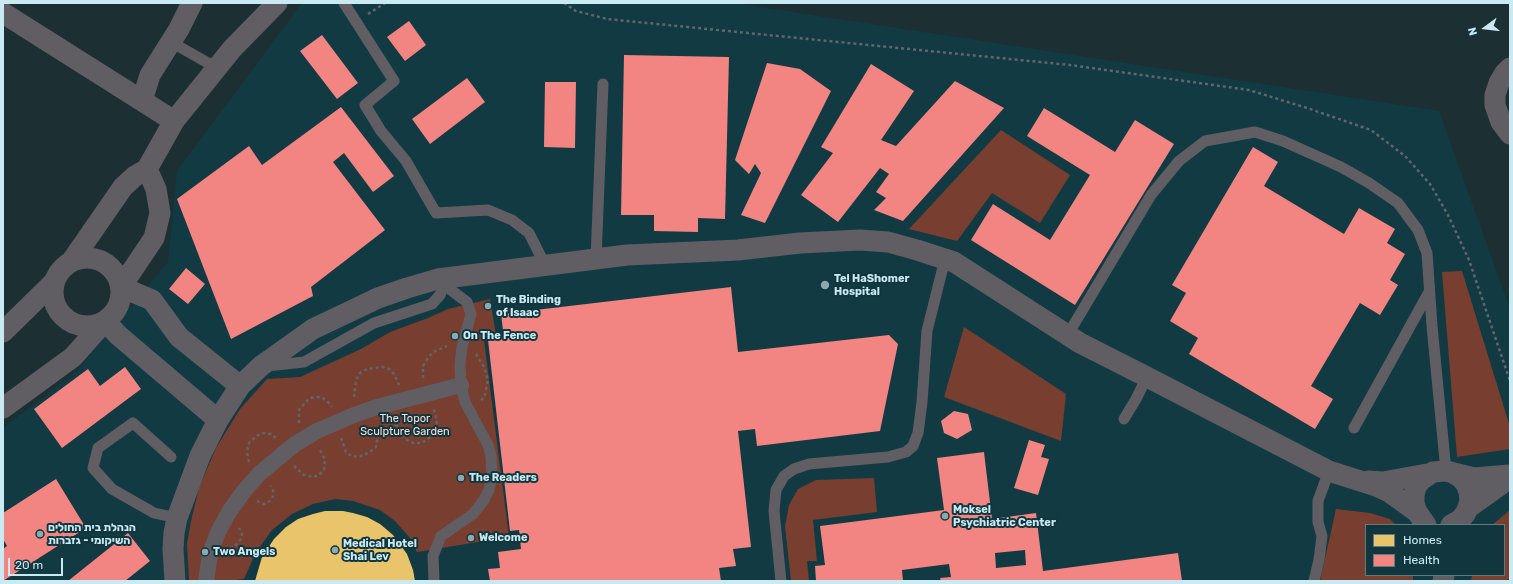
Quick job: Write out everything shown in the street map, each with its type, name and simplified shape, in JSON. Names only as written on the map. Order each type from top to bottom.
[{"type":"street","points":[[142,101],[150,75],[179,29],[192,3]]},
{"type":"street","points":[[71,262],[123,187],[135,176],[147,169],[174,121],[232,49],[277,3]]},
{"type":"street","points":[[3,13],[174,121]]},
{"type":"street","points":[[1510,68],[1499,83],[1495,95],[1495,104],[1500,122],[1510,134]]},
{"type":"street","points":[[121,287],[154,238],[160,213],[156,189],[147,169]]},
{"type":"street","points":[[175,581],[173,549],[177,518],[200,456],[218,420],[240,386],[261,366],[313,329],[346,313],[407,288],[545,265],[627,255],[738,250],[800,243],[860,240],[888,242],[954,262],[1080,343],[1329,471],[1376,486],[1389,492],[1425,520]]},
{"type":"street","points":[[3,332],[54,282],[64,267],[79,258],[96,259],[105,263],[113,269],[118,278],[121,287],[121,297],[118,307],[112,315],[73,357],[3,408]]},
{"type":"street","points":[[54,282],[53,290],[57,307],[62,315],[68,320],[76,324],[86,326],[96,325],[105,321]]},
{"type":"street","points":[[121,287],[152,300],[179,337],[240,386]]},
{"type":"street","points":[[105,321],[118,335],[218,420]]},
{"type":"street","points":[[206,581],[212,549],[218,532],[229,512],[244,491],[259,474],[290,448],[317,431],[354,415],[377,407],[461,385]]},
{"type":"street","points":[[1354,479],[1383,482],[1442,472],[1474,478],[1510,476]]},
{"type":"street","points":[[1425,520],[1414,504],[1416,487],[1421,480],[1442,472],[1460,477],[1466,484],[1469,492],[1460,519]]},
{"type":"street","points":[[1460,519],[1510,476]]},
{"type":"lane","points":[[344,3],[394,81],[365,104],[381,131],[406,162],[436,213],[488,210],[512,220],[529,233],[545,265]]},
{"type":"lane","points":[[178,46],[217,68]]},
{"type":"lane","points":[[596,259],[603,84]]},
{"type":"lane","points":[[1068,336],[1151,195],[1179,161],[1205,141],[1255,132],[1283,140],[1341,167],[1369,183],[1398,203],[1418,230],[1427,252],[1442,472]]},
{"type":"lane","points":[[781,581],[774,511],[776,490],[784,476],[794,469],[809,464],[888,457],[906,452],[913,446],[918,433],[922,402],[927,331],[945,259]]},
{"type":"lane","points":[[434,581],[433,556],[441,536],[473,514],[484,500],[489,490],[492,475],[491,456],[488,445],[465,402],[461,385],[460,365],[462,347],[470,314],[467,302],[445,282]]},
{"type":"lane","points":[[1354,428],[1430,291]]},
{"type":"lane","points":[[1124,418],[1147,377]]},
{"type":"lane","points":[[171,457],[133,424],[98,448],[93,468],[112,490],[154,513],[177,518]]},
{"type":"lane","points":[[1314,581],[1319,560],[1322,536],[1318,522],[1318,501],[1329,471]]},
{"type":"path","points":[[355,21],[385,3]]},
{"type":"path","points":[[564,3],[576,10],[607,19],[1070,65],[1249,90],[1371,130],[1405,156],[1430,184],[1448,215],[1469,260],[1510,381]]},
{"type":"shaded area","name":"Tel HaShomer Hospital","points":[[302,3],[734,3],[1439,111],[1510,309],[1510,581],[3,581],[3,428],[78,370],[168,262],[177,171]]},
{"type":"green space","points":[[1001,130],[1070,175],[1040,223],[992,193],[957,241],[909,229]]},
{"type":"green space","points":[[1462,271],[1510,427],[1510,449],[1457,457],[1442,272]]},
{"type":"green space","name":"The Topor Sculpture Garden","points":[[490,299],[496,335],[484,340],[509,537],[417,552],[410,538],[395,521],[380,510],[353,501],[335,499],[313,504],[292,514],[272,530],[256,552],[244,579],[228,581],[189,581],[187,544],[199,488],[216,448],[240,409],[267,379],[300,377],[361,349],[390,332],[448,309]]},
{"type":"green space","points":[[964,327],[1066,394],[1061,441],[944,397]]},
{"type":"green space","points":[[874,478],[877,512],[813,520],[817,561],[807,561],[809,581],[791,581],[785,526],[789,505],[798,489],[816,480]]},
{"type":"green space","points":[[1336,509],[1370,513],[1390,519],[1395,524],[1365,524],[1365,576],[1413,576],[1413,581],[1320,581]]},
{"type":"green space","points":[[1510,510],[1510,579],[1501,581],[1471,581],[1472,576],[1505,576],[1505,524],[1493,524]]},
{"type":"building: Homes","name":"Medical Hotel Shai Lev","points":[[325,511],[343,511],[353,513],[367,517],[380,524],[393,535],[407,554],[413,570],[415,581],[255,581],[262,557],[274,539],[286,527],[298,519]]},
{"type":"building: Health","points":[[409,21],[426,45],[405,61],[387,37]]},
{"type":"building: Health","points":[[322,35],[358,83],[337,99],[300,51]]},
{"type":"building: Health","points":[[624,55],[729,57],[725,219],[698,218],[698,232],[654,231],[654,215],[621,215]]},
{"type":"building: Health","points":[[767,63],[800,69],[831,91],[765,223],[741,215],[761,173],[755,164],[749,174],[735,160]]},
{"type":"building: Health","points":[[871,64],[914,91],[881,140],[896,146],[955,81],[1004,108],[903,221],[874,210],[886,198],[876,192],[889,174],[880,168],[838,222],[801,195],[833,153],[821,147]]},
{"type":"building: Health","points":[[467,78],[485,102],[430,144],[412,119]]},
{"type":"building: Health","points":[[545,82],[576,82],[575,148],[544,147]]},
{"type":"building: Health","points":[[341,107],[394,176],[373,192],[344,153],[333,162],[385,230],[311,287],[313,296],[231,339],[177,199],[249,146],[262,165]]},
{"type":"building: Health","points":[[1044,108],[1115,152],[1135,120],[1174,144],[1075,305],[971,240],[993,204],[1050,240],[1090,175],[1027,136]]},
{"type":"building: Health","points":[[1253,147],[1278,162],[1264,186],[1344,234],[1359,208],[1395,229],[1387,243],[1405,254],[1390,280],[1398,285],[1380,315],[1360,303],[1311,386],[1333,399],[1315,429],[1189,354],[1198,338],[1170,321],[1186,293],[1172,285]]},
{"type":"building: Health","points":[[186,268],[205,284],[188,304],[169,289]]},
{"type":"building: Health","points":[[731,287],[738,352],[889,335],[898,344],[880,431],[757,446],[755,429],[738,431],[751,547],[733,549],[736,566],[719,568],[721,581],[490,581],[488,569],[500,568],[498,552],[521,549],[519,530],[510,531],[488,340],[504,338],[501,314]]},
{"type":"building: Health","points":[[125,367],[141,389],[62,448],[34,409],[88,369],[100,386]]},
{"type":"building: Health","points":[[954,411],[968,414],[972,430],[957,439],[944,433],[941,421]]},
{"type":"building: Health","points":[[1029,440],[1045,445],[1041,457],[1049,459],[1038,495],[1014,488]]},
{"type":"building: Health","name":"Moksel Psychiatric Center","points":[[984,452],[992,519],[1036,513],[1043,571],[1178,553],[1182,581],[941,581],[940,578],[951,577],[949,564],[902,570],[903,581],[816,581],[815,566],[825,565],[820,526],[944,510],[937,458]],"holes":[[[1025,550],[1026,565],[996,568],[995,553]]]},
{"type":"building: Health","name":"הנהלת בית החולים השיקומי - גזברות","points":[[56,479],[86,528],[3,581],[3,549],[7,546],[3,539],[3,513]]},
{"type":"building: Health","points":[[128,533],[150,561],[125,581],[68,581]]},
{"type":"place","name":"Tel HaShomer Hospital","points":[[825,285]]},
{"type":"place","name":"The Binding of Isaac","points":[[488,306]]},
{"type":"place","name":"On The Fence","points":[[455,336]]},
{"type":"place","name":"The Readers","points":[[461,478]]},
{"type":"place","name":"Moksel Psychiatric Center","points":[[945,516]]},
{"type":"place","name":"הנהלת בית החולים השיקומי - גזברות","points":[[40,534]]},
{"type":"place","name":"Welcome","points":[[471,538]]},
{"type":"place","name":"Medical Hotel Shai Lev","points":[[335,550]]},
{"type":"place","name":"Two Angels","points":[[205,552]]}]
